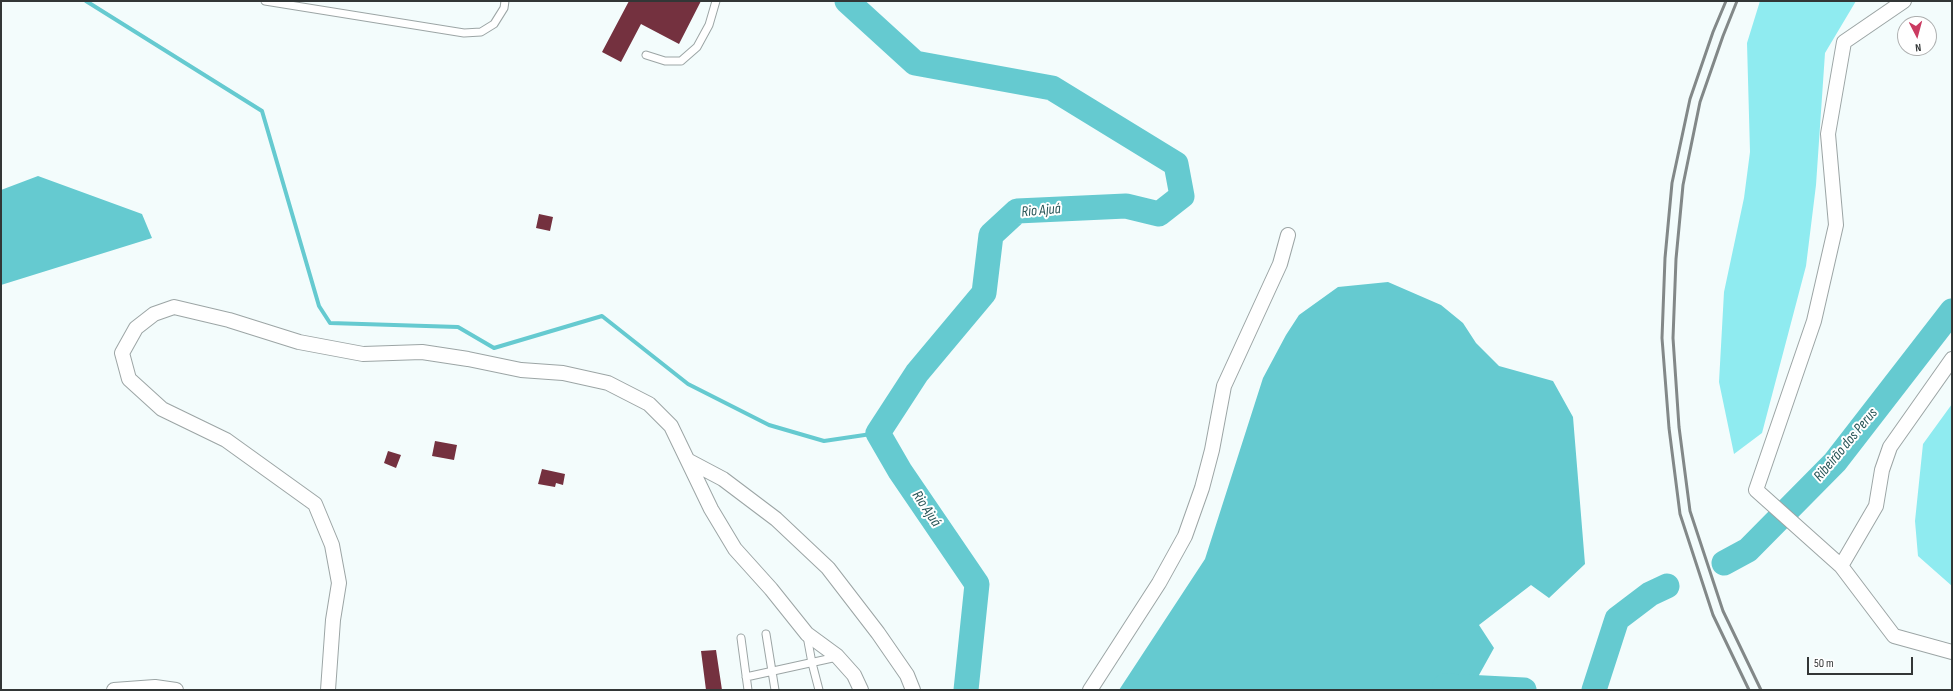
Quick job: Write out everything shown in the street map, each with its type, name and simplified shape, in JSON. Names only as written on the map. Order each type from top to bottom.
[{"type":"street","points":[[1904,1],[1844,42],[1828,134],[1836,225],[1814,321],[1756,490],[1841,566],[1894,636],[1952,652]]},
{"type":"street","points":[[1090,690],[1159,583],[1185,536],[1202,488],[1212,450],[1224,386],[1280,264],[1288,235]]},
{"type":"street","points":[[328,690],[332,620],[339,583],[332,545],[315,504],[226,440],[162,409],[129,379],[122,353],[136,328],[154,314],[174,307],[229,320],[299,342],[364,354],[422,352],[468,359],[521,370],[562,373],[608,383],[649,404],[671,426],[711,509],[735,549],[771,589],[807,634],[837,656],[854,674],[861,690]]},
{"type":"street","points":[[1841,566],[1876,506],[1882,470],[1890,447],[1952,359]]},
{"type":"street","points":[[689,461],[723,479],[776,519],[828,568],[878,633],[907,675],[913,690]]},
{"type":"street","points":[[114,690],[155,687],[176,690]]},
{"type":"lane","points":[[265,1],[464,33],[481,32],[494,24],[504,8],[505,1]]},
{"type":"lane","points":[[646,55],[665,61],[681,61],[698,47],[709,25],[716,1]]},
{"type":"lane","points":[[766,634],[775,690]]},
{"type":"lane","points":[[807,634],[818,690]]},
{"type":"lane","points":[[741,638],[748,690]]},
{"type":"lane","points":[[746,677],[837,656]]},
{"type":"shaded area","points":[[1760,1],[1856,1],[1825,53],[1816,185],[1806,266],[1762,433],[1734,454],[1719,382],[1724,292],[1744,198],[1750,152],[1747,43]]},
{"type":"shaded area","points":[[38,176],[142,214],[152,238],[1,285],[1,190]]},
{"type":"shaded area","points":[[1388,282],[1441,305],[1463,323],[1476,343],[1499,366],[1553,381],[1573,417],[1585,564],[1549,598],[1531,585],[1479,625],[1494,648],[1479,675],[1478,690],[1119,690],[1205,559],[1263,378],[1286,335],[1299,315],[1338,287]]},
{"type":"shaded area","points":[[1952,404],[1952,586],[1918,556],[1915,521],[1923,444]]},
{"type":"building","points":[[629,1],[701,1],[679,44],[641,24],[621,62],[602,52]]},
{"type":"building","points":[[539,214],[553,217],[550,231],[536,228]]},
{"type":"building","points":[[435,441],[457,445],[454,460],[432,456]]},
{"type":"building","points":[[388,451],[401,455],[396,468],[384,463]]},
{"type":"building","points":[[542,469],[565,474],[563,485],[556,483],[555,487],[538,484]]},
{"type":"building","points":[[716,650],[722,690],[706,690],[701,651]]},
{"type":"waterway","points":[[86,1],[262,111],[319,306],[330,323],[458,327],[494,348],[602,316],[688,384],[769,425],[824,441],[878,433]]},
{"type":"waterway","name":"Rio Ajuá","points":[[847,1],[915,63],[1052,88],[1176,164],[1182,196],[1159,214],[1126,206],[1017,211],[991,235],[984,293],[917,373],[878,433],[900,471],[977,584],[966,690]]},
{"type":"waterway","name":"Ribeirão dos Perus","points":[[1724,563],[1748,550],[1835,462],[1952,311]]},
{"type":"waterway","name":"Ribeirão dos Perus","points":[[1594,690],[1617,619],[1650,594],[1667,586]]},
{"type":"waterway","name":"Rio Ajuá","points":[[1445,686],[1524,690]]},
{"type":"railway","points":[[1726,1],[1713,32],[1690,99],[1672,183],[1665,258],[1662,338],[1669,428],[1680,514],[1713,615],[1749,690]]},
{"type":"railway","points":[[1737,1],[1700,102],[1683,185],[1676,259],[1673,338],[1679,427],[1690,511],[1723,611],[1761,690]]}]
